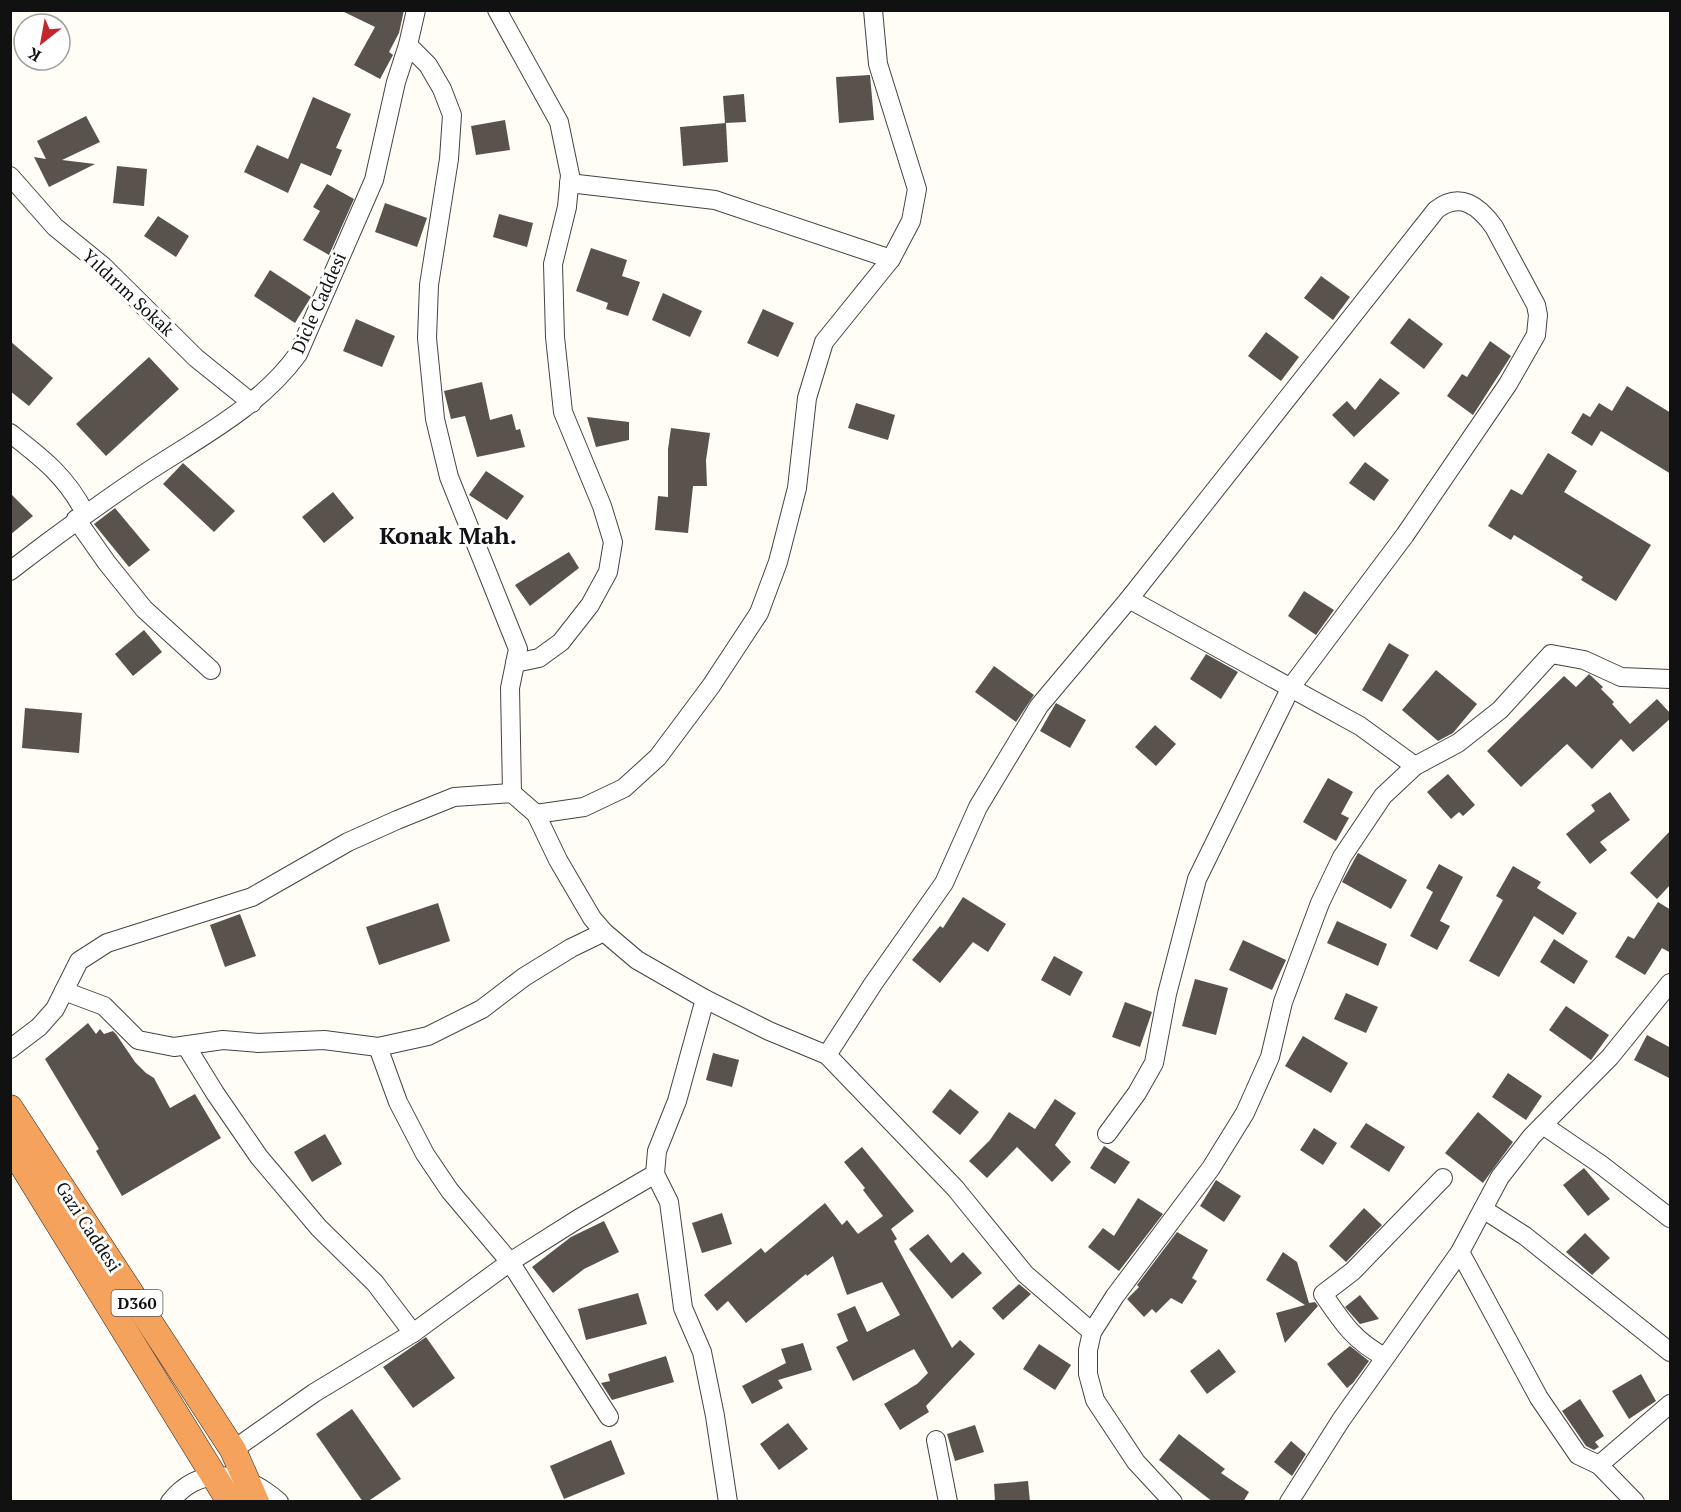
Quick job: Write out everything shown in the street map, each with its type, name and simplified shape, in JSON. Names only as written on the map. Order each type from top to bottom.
[{"type":"highway","name":"Gazi Caddesi","points":[[10,1108],[233,1450],[251,1491]]},
{"type":"highway","name":"Gazi Caddesi","points":[[10,1145],[230,1502]]},
{"type":"street","name":"Dicle Caddesi","points":[[10,571],[81,516],[252,403],[285,373],[298,354],[374,180],[396,82],[416,10]]},
{"type":"street","points":[[496,10],[559,122],[570,176],[567,207],[553,264],[555,337],[563,412],[602,506],[613,542],[608,572],[590,605],[561,642],[539,658],[515,663]]},
{"type":"street","points":[[536,814],[584,807],[624,788],[658,757],[711,686],[759,614],[778,562],[797,488],[807,398],[824,342],[891,259],[911,221],[917,189],[878,64],[873,10]]},
{"type":"street","points":[[408,45],[428,65],[442,89],[452,115],[449,159],[429,285],[427,338],[435,418],[449,477],[518,650],[510,688],[512,793]]},
{"type":"street","name":"Yıldırım Sokak","points":[[10,176],[55,227],[103,266],[196,358],[252,403]]},
{"type":"street","points":[[569,183],[715,200],[891,259]]},
{"type":"street","points":[[827,1054],[944,883],[978,807],[1039,706],[1129,599],[1436,210],[1451,202],[1460,201],[1470,204],[1487,217],[1494,227],[1536,305],[1538,315],[1536,335],[1508,384],[1405,535],[1292,687],[1197,879],[1167,994],[1155,1063],[1137,1093],[1107,1134]]},
{"type":"street","points":[[10,433],[57,472],[69,486],[81,516],[107,563],[144,609],[211,670]]},
{"type":"street","points":[[1129,599],[1360,726],[1415,766]]},
{"type":"street","points":[[1173,1502],[1136,1462],[1095,1400],[1088,1374],[1088,1350],[1092,1332],[1115,1296],[1210,1168],[1245,1113],[1270,1057],[1283,1002],[1320,903],[1342,857],[1383,796],[1415,766],[1458,743],[1500,710],[1551,654],[1584,660],[1620,677],[1671,679]]},
{"type":"street","points":[[10,1049],[55,1009],[79,961],[107,943],[252,897],[348,842],[454,797],[512,793],[536,814],[592,918],[604,932],[637,960],[705,999],[769,1031],[827,1054],[955,1188],[1025,1274],[1092,1332]]},
{"type":"street","points":[[64,991],[104,1006],[138,1040],[174,1047],[222,1040],[258,1043],[324,1040],[378,1047],[428,1036],[482,1009],[524,977],[571,948],[604,932]]},
{"type":"street","points":[[1289,1502],[1341,1420],[1460,1252],[1500,1177],[1543,1125],[1663,1005],[1671,983]]},
{"type":"street","points":[[705,999],[677,1101],[657,1151],[655,1174],[669,1202],[683,1308],[702,1352],[715,1416],[728,1502]]},
{"type":"street","points":[[186,1046],[259,1157],[319,1228],[375,1283],[413,1333]]},
{"type":"street","points":[[378,1047],[398,1102],[425,1154],[450,1191],[510,1262],[609,1417]]},
{"type":"street","points":[[1543,1125],[1671,1218]]},
{"type":"street","points":[[233,1450],[314,1393],[413,1333],[510,1262],[655,1174]]},
{"type":"street","points":[[1385,1357],[1365,1345],[1345,1328],[1323,1294],[1353,1271],[1443,1178]]},
{"type":"street","points":[[1483,1209],[1525,1236],[1671,1352]]},
{"type":"street","points":[[1460,1252],[1539,1398],[1578,1455],[1599,1466],[1635,1502]]},
{"type":"street","points":[[1599,1466],[1671,1404]]},
{"type":"street","points":[[936,1440],[948,1502]]},
{"type":"street","points":[[170,1502],[187,1485],[203,1477],[214,1475],[251,1491],[260,1486],[279,1502]]},
{"type":"building","points":[[340,10],[404,10],[399,33],[389,52],[393,55],[380,79],[354,65],[375,27]]},
{"type":"building","points":[[870,75],[874,120],[839,123],[836,77]]},
{"type":"building","points":[[744,94],[746,122],[725,123],[723,96]]},
{"type":"building","points":[[313,97],[351,114],[336,148],[342,150],[331,176],[301,163],[288,193],[244,172],[257,145],[288,159]]},
{"type":"building","points":[[86,116],[100,142],[62,160],[95,164],[49,187],[34,157],[46,159],[37,141]]},
{"type":"building","points":[[505,120],[510,150],[476,155],[471,126]]},
{"type":"building","points":[[726,123],[728,162],[683,166],[680,127]]},
{"type":"building","points":[[117,166],[147,169],[144,206],[113,203]]},
{"type":"building","points":[[327,184],[354,199],[329,255],[303,240],[320,211],[313,207]]},
{"type":"building","points":[[385,203],[427,218],[417,247],[375,232]]},
{"type":"building","points":[[499,214],[533,223],[527,247],[493,237]]},
{"type":"building","points":[[158,216],[189,236],[176,257],[144,236]]},
{"type":"building","points":[[591,248],[627,260],[622,276],[640,282],[628,316],[606,309],[608,303],[576,291]]},
{"type":"building","points":[[270,270],[311,297],[295,323],[254,296]]},
{"type":"building","points":[[1321,276],[1350,297],[1333,320],[1304,298]]},
{"type":"building","points":[[663,293],[702,311],[690,337],[652,320]]},
{"type":"building","points":[[763,309],[794,323],[778,357],[747,343]]},
{"type":"building","points":[[1409,318],[1443,344],[1424,369],[1390,343]]},
{"type":"building","points":[[356,319],[395,336],[382,367],[343,351]]},
{"type":"building","points":[[1266,332],[1299,357],[1281,381],[1248,356]]},
{"type":"building","points":[[10,341],[53,378],[29,406],[10,391]]},
{"type":"building","points":[[1490,341],[1511,356],[1473,415],[1447,396],[1462,374],[1467,377]]},
{"type":"building","points":[[149,357],[179,389],[106,456],[76,424]]},
{"type":"building","points":[[1380,378],[1400,393],[1354,437],[1332,415],[1347,401],[1355,410]]},
{"type":"building","points":[[482,382],[490,420],[512,414],[516,430],[520,429],[525,447],[477,457],[465,416],[451,419],[444,391]]},
{"type":"building","points":[[1627,386],[1671,413],[1671,474],[1601,431],[1592,446],[1571,433],[1583,413],[1590,417],[1599,403],[1612,411]]},
{"type":"building","points":[[856,403],[895,415],[888,440],[848,428]]},
{"type":"building","points":[[587,417],[629,422],[629,440],[596,447]]},
{"type":"building","points":[[671,428],[710,433],[706,460],[707,486],[693,486],[688,533],[655,530],[658,496],[668,497],[668,449]]},
{"type":"building","points":[[1548,453],[1577,471],[1564,492],[1651,545],[1616,601],[1581,580],[1583,577],[1514,535],[1511,540],[1488,526],[1511,489],[1522,495]]},
{"type":"building","points":[[1365,462],[1389,480],[1374,501],[1349,483]]},
{"type":"building","points":[[183,463],[235,511],[214,532],[163,484]]},
{"type":"building","points":[[486,471],[524,496],[507,520],[469,495]]},
{"type":"building","points":[[333,492],[354,518],[324,543],[302,517]]},
{"type":"building","points":[[10,493],[33,516],[10,535]]},
{"type":"building","points":[[115,508],[150,550],[129,567],[94,524]]},
{"type":"building","points":[[569,552],[579,568],[530,606],[515,585]]},
{"type":"building","points":[[1304,591],[1334,610],[1316,635],[1288,616]]},
{"type":"building","points":[[144,630],[162,652],[133,676],[115,654]]},
{"type":"building","points":[[1389,643],[1409,655],[1382,702],[1362,690]]},
{"type":"building","points":[[1206,654],[1238,672],[1221,699],[1190,679]]},
{"type":"building","points":[[994,666],[1034,695],[1016,722],[975,692]]},
{"type":"building","points":[[1436,670],[1477,704],[1453,733],[1438,741],[1402,710]]},
{"type":"building","points":[[1589,674],[1603,687],[1601,689],[1630,724],[1657,699],[1671,714],[1671,718],[1633,752],[1621,739],[1592,769],[1567,744],[1521,787],[1487,751],[1564,676],[1576,687]]},
{"type":"building","points":[[1056,703],[1086,720],[1070,748],[1040,731]]},
{"type":"building","points":[[25,708],[82,713],[79,753],[22,748]]},
{"type":"building","points":[[1155,725],[1176,744],[1156,766],[1135,747]]},
{"type":"building","points":[[1448,774],[1475,805],[1463,816],[1459,812],[1451,819],[1427,792]]},
{"type":"building","points":[[1328,778],[1353,792],[1341,814],[1349,818],[1336,841],[1303,822]]},
{"type":"building","points":[[1610,792],[1630,820],[1600,842],[1607,850],[1590,864],[1566,834],[1595,811],[1591,805]]},
{"type":"building","points":[[1671,830],[1671,884],[1657,899],[1630,873]]},
{"type":"building","points":[[1358,853],[1407,880],[1391,909],[1342,882]]},
{"type":"building","points":[[1439,864],[1463,877],[1440,921],[1450,926],[1437,950],[1410,936],[1433,892],[1426,888]]},
{"type":"building","points":[[1513,866],[1541,882],[1537,888],[1577,913],[1563,935],[1534,916],[1499,977],[1469,961],[1503,900],[1496,896]]},
{"type":"building","points":[[963,897],[1006,924],[988,952],[973,942],[940,983],[912,960],[940,926],[943,928]]},
{"type":"building","points":[[1658,902],[1671,910],[1671,953],[1662,948],[1645,975],[1615,957],[1628,936],[1634,939]]},
{"type":"building","points":[[438,903],[450,941],[379,965],[366,927]]},
{"type":"building","points":[[240,914],[256,956],[225,967],[210,925]]},
{"type":"building","points":[[1337,921],[1387,944],[1378,966],[1327,943]]},
{"type":"building","points":[[1554,939],[1588,961],[1574,984],[1540,962]]},
{"type":"building","points":[[1243,940],[1286,960],[1272,990],[1229,970]]},
{"type":"building","points":[[1054,956],[1083,972],[1070,996],[1041,980]]},
{"type":"building","points":[[1195,979],[1228,988],[1216,1035],[1182,1026]]},
{"type":"building","points":[[1346,993],[1378,1007],[1366,1033],[1334,1019]]},
{"type":"building","points":[[1125,1002],[1152,1012],[1140,1047],[1112,1037]]},
{"type":"building","points":[[1566,1006],[1609,1035],[1591,1060],[1549,1030]]},
{"type":"building","points":[[88,1023],[96,1034],[100,1029],[104,1034],[113,1031],[116,1034],[135,1062],[154,1078],[170,1108],[195,1094],[221,1138],[122,1196],[96,1151],[99,1149],[45,1059]]},
{"type":"building","points":[[1647,1035],[1671,1048],[1671,1079],[1634,1060]]},
{"type":"building","points":[[1303,1036],[1348,1063],[1331,1093],[1285,1066]]},
{"type":"building","points":[[713,1053],[739,1060],[732,1087],[706,1080]]},
{"type":"building","points":[[1508,1073],[1542,1096],[1526,1120],[1492,1097]]},
{"type":"building","points":[[950,1089],[979,1112],[960,1135],[932,1112]]},
{"type":"building","points":[[1055,1099],[1076,1113],[1055,1145],[1071,1162],[1052,1182],[1017,1147],[987,1178],[969,1161],[990,1140],[1009,1112],[1035,1129]]},
{"type":"building","points":[[1478,1112],[1513,1142],[1483,1183],[1445,1153]]},
{"type":"building","points":[[1366,1123],[1405,1147],[1389,1172],[1350,1147]]},
{"type":"building","points":[[1314,1128],[1337,1143],[1323,1165],[1300,1150]]},
{"type":"building","points":[[325,1134],[342,1164],[312,1182],[294,1152]]},
{"type":"building","points":[[1104,1146],[1130,1162],[1115,1184],[1090,1168]]},
{"type":"building","points":[[862,1147],[914,1211],[891,1229],[897,1239],[894,1241],[952,1348],[960,1340],[975,1354],[926,1406],[929,1412],[900,1430],[884,1404],[917,1384],[928,1373],[914,1349],[853,1381],[836,1347],[848,1341],[837,1314],[855,1306],[867,1332],[900,1315],[882,1282],[847,1295],[833,1256],[807,1276],[806,1274],[746,1323],[728,1301],[717,1311],[704,1295],[761,1248],[765,1253],[825,1203],[842,1225],[847,1220],[858,1234],[883,1216],[863,1190],[865,1188],[844,1162]]},
{"type":"building","points":[[1584,1168],[1610,1199],[1588,1216],[1563,1185]]},
{"type":"building","points":[[1216,1180],[1241,1196],[1224,1222],[1200,1206]]},
{"type":"building","points":[[1138,1198],[1163,1214],[1119,1271],[1088,1247],[1103,1228],[1114,1236]]},
{"type":"building","points":[[1364,1208],[1382,1225],[1346,1262],[1329,1246]]},
{"type":"building","points":[[722,1213],[732,1244],[702,1253],[692,1223]]},
{"type":"building","points":[[604,1221],[619,1252],[584,1269],[553,1293],[532,1267],[571,1237]]},
{"type":"building","points":[[1177,1232],[1208,1250],[1192,1278],[1197,1281],[1182,1304],[1171,1298],[1156,1313],[1152,1309],[1144,1317],[1127,1299],[1139,1287],[1137,1285]]},
{"type":"building","points":[[1585,1233],[1610,1258],[1592,1275],[1566,1252]]},
{"type":"building","points":[[928,1234],[951,1263],[963,1252],[982,1273],[952,1299],[909,1249]]},
{"type":"building","points":[[1283,1252],[1297,1262],[1309,1303],[1315,1302],[1318,1306],[1285,1343],[1276,1313],[1305,1305],[1266,1280]]},
{"type":"building","points":[[1019,1284],[1031,1294],[1003,1320],[992,1308]]},
{"type":"building","points":[[638,1293],[647,1324],[586,1340],[578,1309]]},
{"type":"building","points":[[1360,1295],[1379,1319],[1360,1324],[1345,1307]]},
{"type":"building","points":[[426,1337],[455,1378],[413,1408],[383,1367]]},
{"type":"building","points":[[803,1343],[812,1370],[778,1380],[783,1388],[752,1404],[742,1386],[786,1363],[781,1349]]},
{"type":"building","points":[[1039,1344],[1071,1365],[1055,1390],[1023,1369]]},
{"type":"building","points":[[1350,1346],[1369,1361],[1347,1388],[1327,1364]]},
{"type":"building","points":[[1219,1349],[1236,1372],[1207,1394],[1190,1371]]},
{"type":"building","points":[[666,1356],[674,1382],[612,1400],[601,1383],[610,1381],[608,1374]]},
{"type":"building","points":[[1641,1374],[1656,1401],[1629,1419],[1612,1391]]},
{"type":"building","points":[[1580,1399],[1604,1436],[1595,1442],[1599,1447],[1594,1450],[1586,1446],[1562,1411]]},
{"type":"building","points":[[352,1409],[401,1479],[367,1502],[363,1502],[316,1434]]},
{"type":"building","points":[[788,1423],[808,1449],[779,1470],[760,1444]]},
{"type":"building","points":[[975,1425],[984,1452],[955,1461],[947,1434]]},
{"type":"building","points":[[1179,1434],[1225,1469],[1221,1473],[1249,1492],[1243,1502],[1213,1502],[1159,1460]]},
{"type":"building","points":[[611,1440],[625,1474],[564,1499],[550,1466]]},
{"type":"building","points":[[1291,1441],[1306,1454],[1292,1476],[1274,1462]]},
{"type":"building","points":[[1028,1481],[1030,1502],[995,1502],[994,1484]]},
{"type":"district","name":"Konak Mah.","points":[[448,536]]}]
